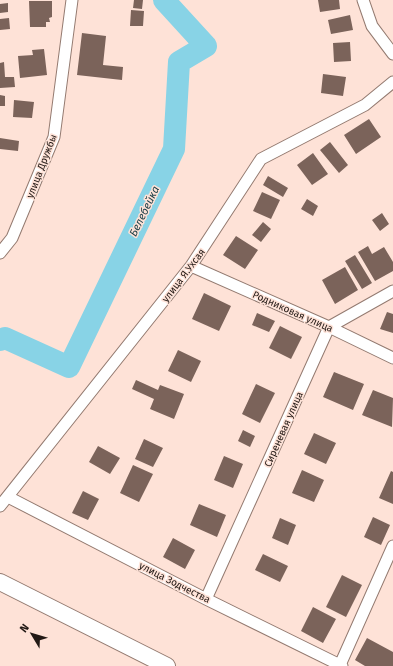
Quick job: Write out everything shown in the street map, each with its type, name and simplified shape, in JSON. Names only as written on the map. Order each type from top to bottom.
[{"type":"main road","points":[[0,582],[167,666]]},
{"type":"street","name":"улица Дружбы","points":[[0,253],[12,238],[54,137],[72,0]]},
{"type":"street","points":[[363,0],[372,26],[393,54]]},
{"type":"street","name":"улица Я.Ухсая","points":[[0,506],[192,266],[261,159],[365,105],[393,82]]},
{"type":"street","name":"Родниковая улица","points":[[192,266],[329,327],[393,358]]},
{"type":"street","points":[[329,327],[393,291]]},
{"type":"street","name":"Сиреневая улица","points":[[206,599],[329,327]]},
{"type":"street","name":"улица Зодчества","points":[[8,497],[206,599],[341,666]]},
{"type":"street","points":[[341,666],[393,546]]},
{"type":"building","points":[[134,0],[143,0],[142,9],[133,8]]},
{"type":"building","points":[[318,0],[339,0],[340,9],[320,12]]},
{"type":"building","points":[[29,1],[52,1],[52,17],[49,18],[50,22],[46,22],[46,27],[30,27]]},
{"type":"building","points":[[8,3],[8,12],[0,13],[0,4]]},
{"type":"building","points":[[131,10],[144,11],[143,26],[130,26]]},
{"type":"building","points":[[350,15],[353,30],[331,34],[328,20]]},
{"type":"building","points":[[9,18],[10,29],[0,30],[0,19]]},
{"type":"building","points":[[82,33],[106,36],[103,65],[123,67],[122,80],[77,75]]},
{"type":"building","points":[[350,42],[351,61],[334,62],[333,43]]},
{"type":"building","points":[[44,49],[47,75],[20,78],[18,56],[33,55],[32,50]]},
{"type":"building","points":[[4,62],[5,77],[14,77],[15,87],[0,88],[0,63]]},
{"type":"building","points":[[323,74],[346,77],[343,96],[321,93]]},
{"type":"building","points":[[0,95],[5,96],[5,106],[0,106]]},
{"type":"building","points":[[14,100],[34,102],[32,118],[13,117]]},
{"type":"building","points":[[369,119],[381,137],[356,154],[344,135]]},
{"type":"building","points":[[0,138],[19,141],[18,151],[0,149]]},
{"type":"building","points":[[330,142],[348,165],[339,173],[320,150]]},
{"type":"building","points":[[313,153],[328,174],[312,185],[297,165]]},
{"type":"building","points":[[268,176],[288,188],[283,197],[263,185]]},
{"type":"building","points":[[262,192],[280,200],[271,219],[253,211]]},
{"type":"building","points":[[307,199],[318,206],[313,216],[301,209]]},
{"type":"building","points":[[382,213],[389,224],[380,231],[372,220]]},
{"type":"building","points":[[263,222],[271,229],[261,242],[252,235]]},
{"type":"building","points":[[236,236],[258,250],[245,269],[223,255]]},
{"type":"building","points":[[368,246],[372,254],[384,247],[393,262],[393,271],[375,281],[358,252]]},
{"type":"building","points":[[355,255],[372,283],[362,289],[345,261]]},
{"type":"building","points":[[345,267],[358,290],[335,304],[322,280]]},
{"type":"building","points":[[204,293],[231,306],[219,331],[192,319]]},
{"type":"building","points":[[387,312],[393,314],[393,333],[380,329]]},
{"type":"building","points":[[257,313],[275,321],[269,332],[252,325]]},
{"type":"building","points":[[280,326],[302,337],[291,359],[269,348]]},
{"type":"building","points":[[178,350],[201,361],[191,382],[168,371]]},
{"type":"building","points":[[334,372],[364,384],[353,410],[323,397]]},
{"type":"building","points":[[136,380],[158,390],[160,385],[184,394],[174,419],[150,409],[154,399],[132,389]]},
{"type":"building","points":[[256,384],[275,393],[260,423],[242,414]]},
{"type":"building","points":[[373,390],[393,398],[392,427],[362,415]]},
{"type":"building","points":[[243,430],[255,436],[250,447],[238,441]]},
{"type":"building","points":[[314,433],[336,443],[326,464],[304,454]]},
{"type":"building","points":[[144,439],[163,448],[153,467],[135,459]]},
{"type":"building","points":[[98,446],[120,458],[110,474],[89,462]]},
{"type":"building","points":[[224,456],[243,464],[233,488],[214,480]]},
{"type":"building","points":[[133,465],[153,474],[139,502],[120,493]]},
{"type":"building","points":[[302,470],[324,480],[314,502],[292,493]]},
{"type":"building","points":[[391,471],[393,472],[393,504],[379,498]]},
{"type":"building","points":[[83,491],[99,499],[88,520],[72,513]]},
{"type":"building","points":[[199,504],[226,515],[217,537],[190,525]]},
{"type":"building","points":[[373,517],[390,525],[381,545],[364,537]]},
{"type":"building","points":[[280,518],[296,525],[288,545],[272,538]]},
{"type":"building","points":[[173,538],[195,550],[185,569],[163,557]]},
{"type":"building","points":[[263,554],[288,566],[280,582],[255,570]]},
{"type":"building","points":[[342,575],[362,585],[346,617],[326,607]]},
{"type":"building","points":[[313,607],[336,619],[323,643],[301,631]]},
{"type":"building","points":[[367,638],[393,652],[393,666],[365,666],[355,660]]},
{"type":"waterway","name":"Белебейка","points":[[0,340],[5,338],[69,367],[174,149],[179,62],[206,46],[164,0]]}]
